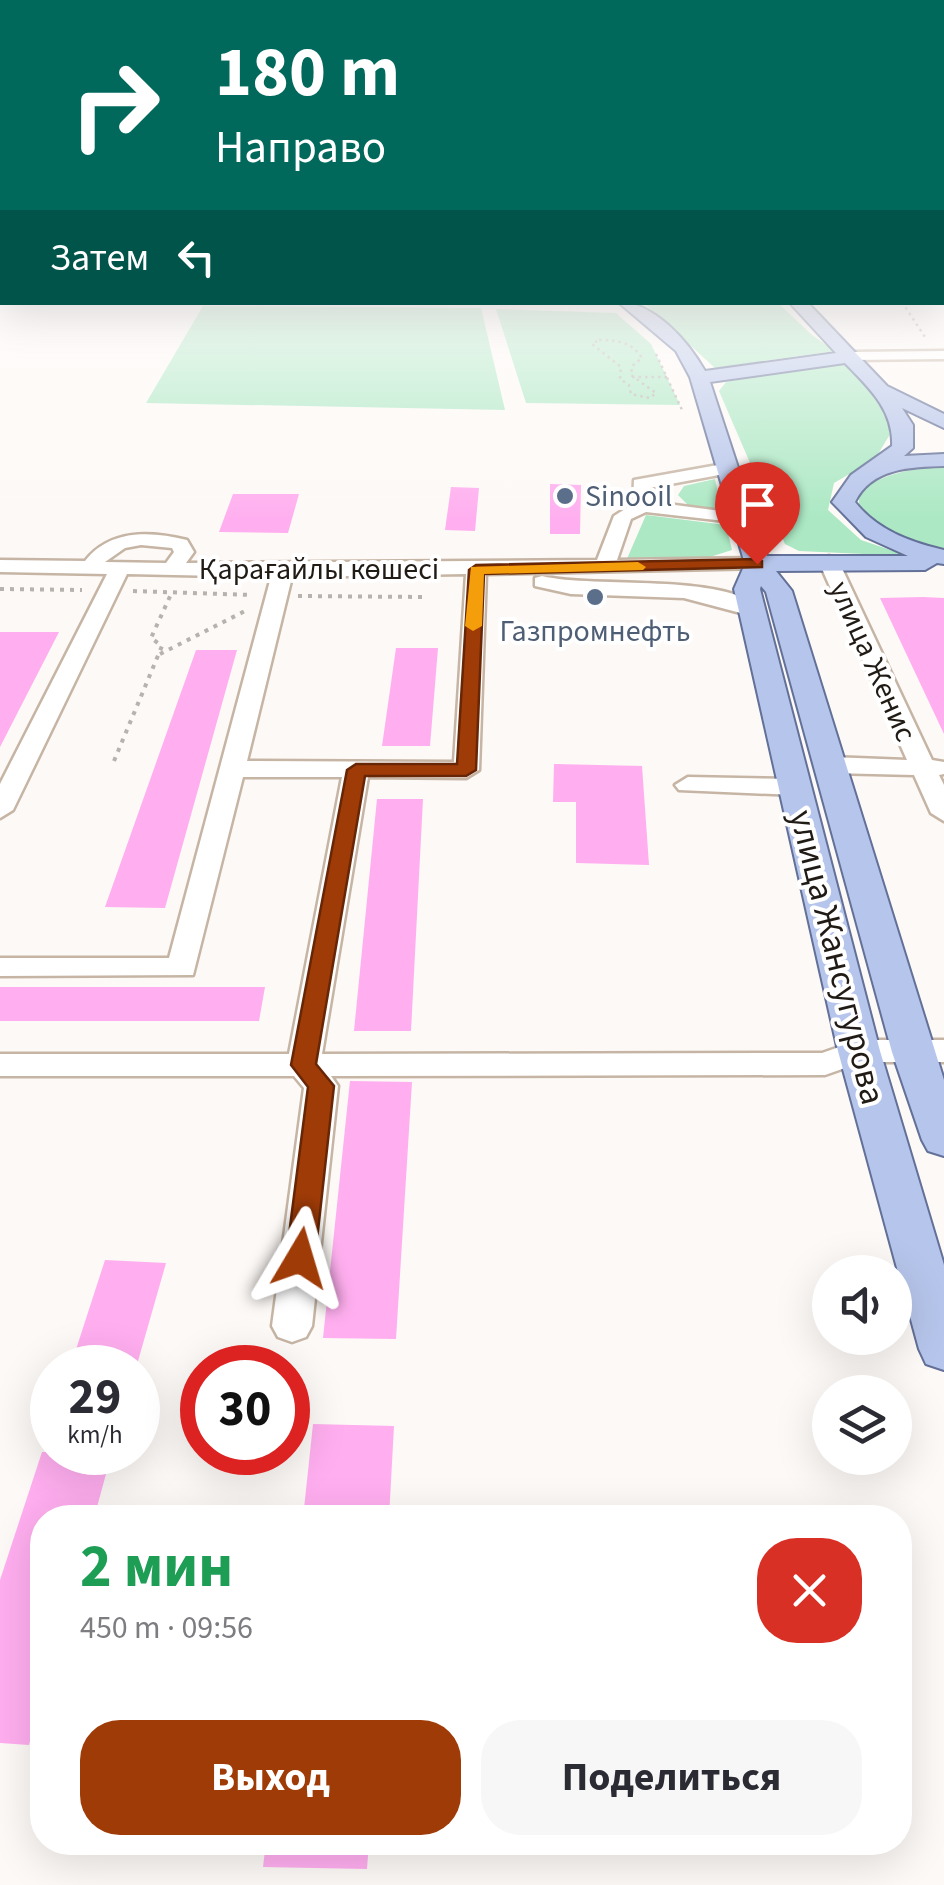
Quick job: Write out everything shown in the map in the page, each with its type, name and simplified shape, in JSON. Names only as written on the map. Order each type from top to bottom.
[{"type":"main road","name":"улица Жансугурова","points":[[680,346],[699,377],[757,564],[779,592],[833,770],[928,1051],[944,1140]]},
{"type":"main road","points":[[841,346],[880,388],[903,425],[902,448],[848,486],[843,502],[854,520],[882,538],[944,560]]},
{"type":"main road","points":[[699,377],[736,376],[851,356]]},
{"type":"main road","points":[[880,388],[944,422]]},
{"type":"main road","points":[[868,472],[898,464],[944,460]]},
{"type":"main road","points":[[757,564],[944,560]]},
{"type":"main road","name":"улица Жансугурова","points":[[757,564],[748,589],[752,610],[859,1051],[944,1350]]},
{"type":"main road","points":[[793,781],[833,770]]},
{"type":"street","points":[[851,356],[941,355]]},
{"type":"street","points":[[642,506],[640,484],[730,468]]},
{"type":"street","points":[[604,567],[623,516],[642,506],[744,520]]},
{"type":"street","points":[[90,568],[106,546],[131,540],[180,544],[184,552],[172,569]]},
{"type":"street","name":"улица Женис","points":[[830,562],[933,768],[944,813]]},
{"type":"street","name":"Қарағайлы көшесі","points":[[0,566],[172,569],[279,583],[476,570],[757,564]]},
{"type":"street","points":[[659,588],[696,565]]},
{"type":"street","points":[[0,810],[120,568]]},
{"type":"street","points":[[517,569],[562,589],[659,588],[709,594],[752,610]]},
{"type":"street","points":[[232,769],[466,770],[476,570]]},
{"type":"street","points":[[0,967],[182,968],[279,583]]},
{"type":"street","points":[[833,770],[933,768]]},
{"type":"street","points":[[303,1065],[356,770]]},
{"type":"street","points":[[688,785],[793,781]]},
{"type":"street","points":[[0,1065],[825,1064],[859,1051],[928,1051]]},
{"type":"street","points":[[292,1326],[321,1086],[303,1065]]},
{"type":"path","points":[[594,346],[621,367],[620,379],[634,396],[650,398],[656,393],[632,376],[630,370],[642,358],[627,346]]},
{"type":"path","points":[[652,346],[686,418]]},
{"type":"path","points":[[632,376],[668,376]]},
{"type":"path","points":[[2,590],[172,592],[279,583],[424,597]]},
{"type":"path","points":[[158,656],[279,583]]},
{"type":"path","points":[[114,761],[162,646],[151,638],[172,592]]},
{"type":"green space","points":[[180,346],[490,346],[505,410],[146,403]]},
{"type":"green space","points":[[508,346],[652,346],[680,405],[526,403]]},
{"type":"green space","points":[[691,346],[828,346],[835,351],[715,368]]},
{"type":"green space","points":[[843,359],[873,393],[892,431],[875,459],[834,483],[828,510],[861,540],[908,556],[799,551],[785,544],[719,391],[726,382]]},
{"type":"green space","points":[[944,467],[944,551],[898,536],[859,509],[859,492],[879,480]]},
{"type":"green space","points":[[715,479],[722,511],[689,506],[678,495],[684,486]]},
{"type":"green space","points":[[646,515],[726,525],[732,550],[694,562],[626,561]]},
{"type":"building","points":[[550,484],[581,485],[580,534],[550,534]]},
{"type":"building","points":[[451,487],[479,488],[475,531],[445,530]]},
{"type":"building","points":[[233,494],[299,494],[288,533],[219,532]]},
{"type":"building","points":[[880,598],[944,598],[944,734]]},
{"type":"building","points":[[0,632],[59,632],[0,747]]},
{"type":"building","points":[[396,648],[438,648],[430,746],[382,746]]},
{"type":"building","points":[[196,650],[237,650],[165,908],[105,907]]},
{"type":"building","points":[[554,764],[642,766],[649,865],[576,863],[576,802],[553,802]]},
{"type":"building","points":[[377,799],[423,799],[411,1031],[354,1031]]},
{"type":"building","points":[[0,987],[265,987],[259,1021],[0,1021]]},
{"type":"building","points":[[350,1081],[412,1082],[396,1339],[323,1338]]},
{"type":"building","points":[[105,1260],[166,1263],[143,1345],[77,1345]]},
{"type":"building","points":[[313,1424],[394,1426],[390,1505],[304,1505]]},
{"type":"building","points":[[34,1475],[106,1475],[98,1505],[30,1505],[30,1741],[29,1745],[0,1743],[0,1580]]},
{"type":"building","points":[[264,1855],[368,1855],[367,1869],[263,1867]]},
{"type":"slow traffic","points":[[473,626],[476,570],[638,567]]},
{"type":"place","name":"Sinooil","points":[[565,496]]},
{"type":"place","name":"Газпромнефть","points":[[595,597]]},
{"type":"route","points":[[300,1258],[321,1086],[303,1065],[356,770],[466,770],[476,570],[757,564]]}]
